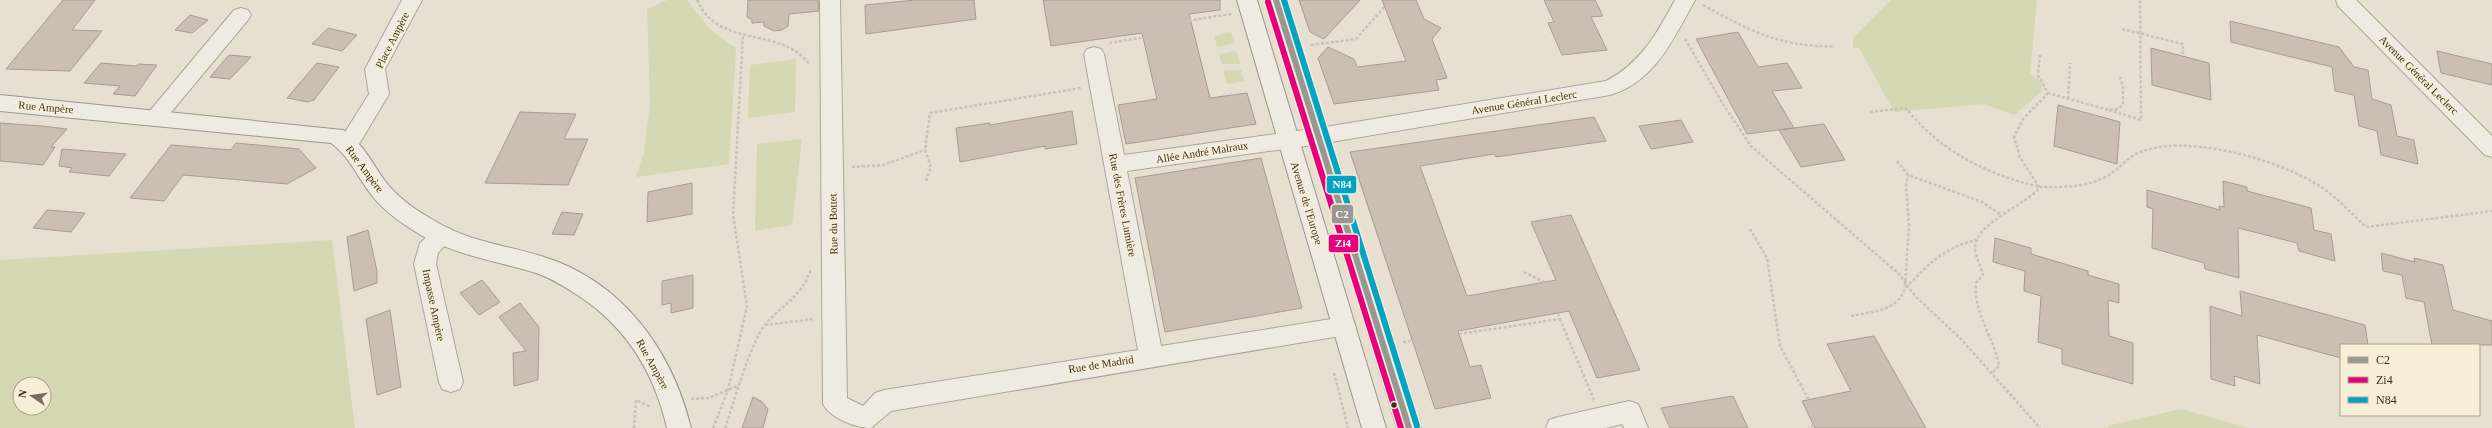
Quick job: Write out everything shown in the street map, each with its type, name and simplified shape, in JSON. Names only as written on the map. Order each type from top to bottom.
[{"type":"street","name":"Place Ampère","points":[[348,145],[379,94],[375,69],[412,0]]},
{"type":"street","name":"Rue du Bottet","points":[[830,0],[835,404],[867,423]]},
{"type":"street","points":[[1276,0],[1409,428]]},
{"type":"street","name":"Avenue Général Leclerc","points":[[2341,0],[2492,149]]},
{"type":"street","name":"Avenue Général Leclerc","points":[[1288,139],[1319,136],[1610,88],[1628,80],[1642,70],[1652,59],[1674,20],[1690,1]]},
{"type":"street","name":"Avenue de l'Europe","points":[[1242,6],[1288,139],[1374,428]]},
{"type":"street","points":[[156,117],[242,15]]},
{"type":"street","name":"Rue des Frères Lumière","points":[[1098,49],[1115,165],[1151,356]]},
{"type":"street","name":"Rue Ampère","points":[[0,103],[327,134],[342,139],[384,194],[428,228],[462,243],[543,266],[581,285],[633,328],[651,356],[674,404],[679,428]]},
{"type":"street","points":[[2467,124],[2492,125]]},
{"type":"street","name":"Allée André Malraux","points":[[1115,165],[1288,139]]},
{"type":"street","name":"Impasse Ampère","points":[[443,235],[428,249],[425,264],[451,382]]},
{"type":"street","name":"Rue de Madrid","points":[[867,423],[884,401],[1151,356],[1344,327]]},
{"type":"street","points":[[1558,428],[1629,412],[1636,428]]},
{"type":"path","points":[[697,0],[709,20],[726,30],[743,36],[792,48],[807,58],[812,70]]},
{"type":"path","points":[[2040,55],[2038,75],[2048,93],[2141,120],[2140,0]]},
{"type":"path","points":[[1690,1],[1778,42],[1807,48],[1835,46]]},
{"type":"path","points":[[1144,27],[1242,6]]},
{"type":"path","points":[[1308,46],[1356,39],[1385,6]]},
{"type":"path","points":[[1674,20],[1722,104],[1751,146],[1899,274],[1906,289],[1947,325],[1993,372],[2040,428]]},
{"type":"path","points":[[1098,49],[1152,36],[1150,26]]},
{"type":"path","points":[[2122,29],[2183,44],[2183,54]]},
{"type":"path","points":[[714,428],[728,390],[747,306],[733,215],[743,36]]},
{"type":"path","points":[[2068,99],[2070,63]]},
{"type":"path","points":[[2108,110],[2118,109],[2123,104],[2123,87],[2120,77]]},
{"type":"path","points":[[926,181],[931,167],[925,150],[930,113],[1089,86]]},
{"type":"path","points":[[2040,187],[2014,146],[2014,133],[2020,120],[2048,93]]},
{"type":"path","points":[[1870,112],[1906,108],[1933,139],[1965,161],[2013,182],[2040,187],[2080,186],[2108,176],[2139,152],[2170,146],[2210,148],[2305,177],[2333,195],[2366,227],[2492,211]]},
{"type":"path","points":[[832,168],[883,165],[925,150]]},
{"type":"path","points":[[1896,161],[1908,175],[1982,202],[2001,215]]},
{"type":"path","points":[[1906,289],[1904,273],[1909,221],[1905,184],[1908,175]]},
{"type":"path","points":[[1993,372],[1999,366],[1998,352],[1978,311],[1975,296],[1976,283],[1984,275],[1975,248],[1977,240],[2001,215],[2032,197],[2040,187]]},
{"type":"path","points":[[1750,229],[1767,258],[1780,346],[1820,421],[1809,428]]},
{"type":"path","points":[[1851,316],[1879,310],[1896,302],[1906,289],[1943,250],[1965,242],[1977,240]]},
{"type":"path","points":[[725,428],[756,341],[764,326],[796,297],[805,285],[812,266]]},
{"type":"path","points":[[1524,272],[1544,282]]},
{"type":"path","points":[[1558,313],[1602,418]]},
{"type":"path","points":[[764,326],[834,316]]},
{"type":"path","points":[[1459,334],[1560,319]]},
{"type":"path","points":[[1403,342],[1412,341]]},
{"type":"path","points":[[634,428],[636,400],[651,407],[674,404],[690,399],[709,398],[740,384]]},
{"type":"green space","points":[[667,0],[687,0],[710,29],[736,48],[729,164],[636,177],[644,152],[650,103],[647,9]]},
{"type":"green space","points":[[1891,0],[2037,0],[2030,74],[2041,81],[2041,92],[2014,115],[1984,104],[1894,112],[1859,48],[1853,48],[1853,38]]},
{"type":"green space","points":[[1231,32],[1234,43],[1217,47],[1214,36]]},
{"type":"green space","points":[[1236,51],[1240,64],[1222,64],[1219,54]]},
{"type":"green space","points":[[796,59],[795,112],[748,118],[750,65]]},
{"type":"green space","points":[[1223,70],[1241,70],[1244,81],[1227,84]]},
{"type":"green space","points":[[802,139],[792,225],[755,231],[757,144]]},
{"type":"green space","points":[[332,240],[355,428],[0,428],[0,260]]},
{"type":"green space","points":[[2181,409],[2249,428],[2109,428],[2107,426]]},
{"type":"building","points":[[63,0],[95,0],[72,30],[102,31],[70,71],[6,69]]},
{"type":"building","points":[[748,0],[818,0],[819,11],[789,14],[788,26],[782,30],[774,31],[764,26],[764,22],[752,23],[752,20],[747,17]]},
{"type":"building","points":[[915,0],[974,0],[976,19],[866,34],[865,5]]},
{"type":"building","points":[[1043,0],[1220,0],[1220,10],[1189,14],[1210,98],[1247,93],[1256,124],[1126,144],[1118,105],[1157,99],[1142,33],[1051,46]]},
{"type":"building","points":[[1299,0],[1360,0],[1324,39],[1310,32]]},
{"type":"building","points":[[1382,0],[1416,0],[1424,19],[1441,28],[1432,39],[1447,78],[1436,80],[1439,90],[1334,104],[1318,58],[1328,47],[1354,59],[1357,67],[1406,61]]},
{"type":"building","points":[[1544,0],[1595,0],[1603,16],[1591,17],[1607,50],[1562,55],[1548,23],[1554,22]]},
{"type":"building","points":[[190,15],[208,20],[192,33],[175,30]]},
{"type":"building","points":[[2230,21],[2339,47],[2354,67],[2368,70],[2372,99],[2391,105],[2397,136],[2414,140],[2418,164],[2381,155],[2377,131],[2359,126],[2354,95],[2335,91],[2332,67],[2231,42]]},
{"type":"building","points":[[328,28],[357,35],[342,51],[312,44]]},
{"type":"building","points":[[1738,32],[1758,67],[1787,63],[1802,88],[1772,91],[1794,128],[1747,134],[1696,39]]},
{"type":"building","points":[[2151,48],[2209,63],[2211,100],[2152,85]]},
{"type":"building","points":[[2437,51],[2492,64],[2492,85],[2441,73]]},
{"type":"building","points":[[229,55],[251,57],[230,79],[210,77]]},
{"type":"building","points":[[101,63],[136,66],[138,64],[157,65],[135,96],[113,94],[120,86],[84,83]]},
{"type":"building","points":[[317,63],[339,67],[314,100],[308,102],[287,98]]},
{"type":"building","points":[[2058,105],[2120,122],[2117,164],[2054,146]]},
{"type":"building","points":[[1072,111],[1077,144],[1045,149],[1045,146],[960,162],[956,128],[990,123],[990,125]]},
{"type":"building","points":[[520,112],[576,114],[564,139],[588,139],[568,185],[485,183]]},
{"type":"building","points":[[1594,117],[1606,141],[1496,157],[1494,154],[1420,166],[1467,296],[1556,280],[1531,222],[1571,215],[1640,370],[1597,378],[1569,311],[1458,331],[1470,367],[1481,365],[1491,398],[1435,409],[1350,152]]},
{"type":"building","points":[[1681,120],[1693,142],[1651,149],[1639,126]]},
{"type":"building","points":[[0,123],[67,129],[51,147],[55,147],[43,165],[0,161]]},
{"type":"building","points":[[1824,124],[1845,160],[1801,167],[1779,130]]},
{"type":"building","points":[[236,143],[299,149],[316,168],[287,184],[183,175],[164,201],[130,198],[171,145],[231,150]]},
{"type":"building","points":[[62,149],[126,154],[109,176],[69,172],[72,168],[59,166]]},
{"type":"building","points":[[1261,158],[1302,308],[1165,332],[1135,178]]},
{"type":"building","points":[[2223,181],[2247,187],[2247,191],[2311,208],[2314,230],[2331,234],[2335,261],[2299,251],[2297,243],[2238,228],[2239,278],[2205,269],[2204,263],[2152,248],[2153,209],[2147,207],[2147,190],[2220,210],[2219,206],[2224,207]]},
{"type":"building","points":[[692,183],[692,214],[647,222],[648,192]]},
{"type":"building","points":[[47,210],[85,213],[71,232],[33,228]]},
{"type":"building","points":[[562,212],[583,214],[574,235],[552,234]]},
{"type":"building","points":[[368,230],[377,271],[377,283],[354,291],[347,237]]},
{"type":"building","points":[[1995,238],[2031,248],[2031,254],[2088,271],[2088,275],[2119,284],[2119,303],[2108,300],[2109,336],[2133,343],[2133,384],[2062,364],[2062,349],[2038,342],[2041,296],[2024,291],[2025,271],[1993,262]]},
{"type":"building","points":[[2381,253],[2415,262],[2414,258],[2443,265],[2453,310],[2492,321],[2492,345],[2432,344],[2424,302],[2406,298],[2402,275],[2383,271]]},
{"type":"building","points":[[693,275],[693,308],[671,313],[671,303],[662,305],[662,281]]},
{"type":"building","points":[[482,280],[500,302],[479,315],[460,293]]},
{"type":"building","points":[[2240,291],[2365,325],[2368,344],[2340,344],[2340,358],[2257,335],[2260,384],[2234,376],[2235,386],[2211,379],[2210,306],[2242,316]]},
{"type":"building","points":[[520,303],[539,327],[538,380],[514,386],[513,353],[526,351],[499,317]]},
{"type":"building","points":[[390,310],[401,387],[377,395],[366,319]]},
{"type":"building","points":[[1874,336],[1926,428],[1815,428],[1802,401],[1851,391],[1827,344]]},
{"type":"building","points":[[1733,396],[1748,428],[1670,428],[1661,408]]},
{"type":"building","points":[[753,397],[761,401],[768,409],[763,428],[742,428]]},
{"type":"transit line","name":"C2","points":[[1276,0],[1409,428]]},
{"type":"transit line","name":"N84","points":[[1284,0],[1417,426]]},
{"type":"transit line","name":"Zi4","points":[[1268,2],[1401,428]]}]
